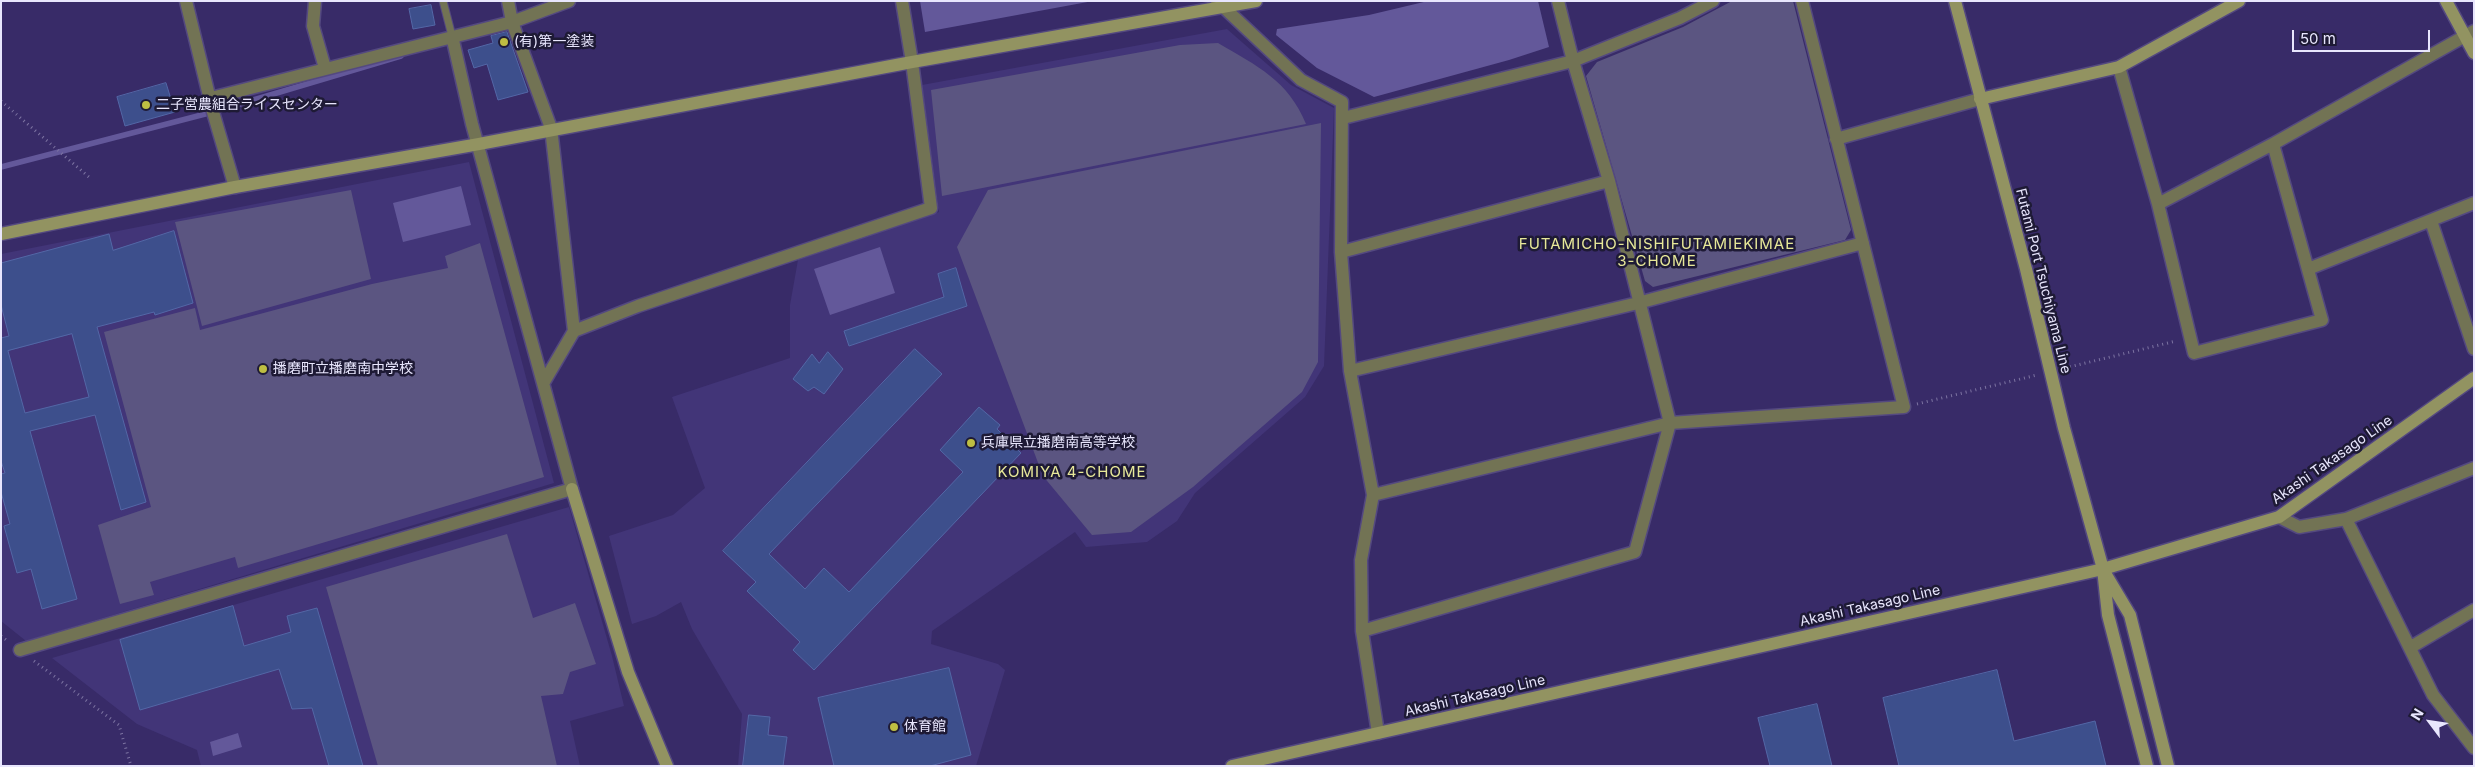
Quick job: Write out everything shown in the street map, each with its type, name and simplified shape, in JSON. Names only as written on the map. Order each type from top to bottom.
[{"type":"main road","points":[[1,234],[236,187],[479,144],[551,128],[1219,4],[1256,1]]},
{"type":"main road","name":"Futami Port Tsuchiyama Line","points":[[1955,1],[2026,269],[2064,428],[2103,569],[2108,615],[2147,766]]},
{"type":"main road","points":[[1980,99],[2119,67],[2239,1]]},
{"type":"main road","points":[[2446,1],[2469,34],[2474,53]]},
{"type":"main road","name":"Akashi Takasago Line","points":[[1232,766],[2103,569],[2279,517],[2474,378]]},
{"type":"main road","points":[[572,489],[628,672],[667,766]]},
{"type":"main road","name":"Futami Port Tsuchiyama Line","points":[[2103,569],[2130,615],[2168,766]]},
{"type":"street","points":[[186,1],[213,112],[236,187]]},
{"type":"street","points":[[314,1],[313,26],[325,68]]},
{"type":"street","points":[[508,1],[512,22],[551,128],[574,331],[544,382]]},
{"type":"street","points":[[211,98],[512,22],[569,1]]},
{"type":"street","points":[[574,331],[638,306],[931,208],[902,1]]},
{"type":"street","points":[[1362,631],[1635,552],[1670,422],[1638,303],[1609,181],[1572,61],[1558,1]]},
{"type":"street","points":[[1343,118],[1572,61],[1680,18],[1713,1]]},
{"type":"street","points":[[1374,496],[1670,422],[1904,407],[1802,1]]},
{"type":"street","points":[[1219,4],[1301,80],[1342,102],[1341,252],[1350,371],[1374,496],[1361,560],[1362,631],[1378,733]]},
{"type":"street","points":[[2158,204],[2273,144],[2469,34]]},
{"type":"street","points":[[20,650],[572,489],[472,124],[452,36]]},
{"type":"street","points":[[2119,67],[2158,204],[2194,354],[2322,320],[2273,144]]},
{"type":"street","points":[[1836,138],[1980,99]]},
{"type":"street","points":[[1341,252],[1609,181]]},
{"type":"street","points":[[2308,269],[2474,203]]},
{"type":"street","points":[[2431,220],[2474,349]]},
{"type":"street","points":[[1350,371],[1638,303],[1863,243]]},
{"type":"street","points":[[2279,517],[2299,527],[2346,519],[2474,468]]},
{"type":"street","points":[[2346,519],[2411,647],[2433,695],[2474,748]]},
{"type":"street","points":[[2411,647],[2474,610]]},
{"type":"lane","points":[[442,1],[452,36]]},
{"type":"path","points":[[1,100],[90,178]]},
{"type":"path","points":[[20,650],[119,725],[131,766]]},
{"type":"shaded area","points":[[920,1],[1093,1],[925,32]]},
{"type":"shaded area","points":[[1428,1],[1538,1],[1549,47],[1509,60],[1374,97],[1317,68],[1276,35],[1277,29],[1369,15]]},
{"type":"shaded area","points":[[1732,1],[1793,1],[1851,230],[1845,240],[1653,287],[1645,281],[1586,76],[1597,62],[1683,27]]},
{"type":"shaded area","name":"兵庫県立播磨南高等学校","points":[[1227,29],[1291,85],[1334,108],[1324,366],[1305,397],[1195,493],[1177,521],[1147,542],[1086,547],[1075,532],[932,631],[931,644],[998,664],[1005,670],[976,766],[738,766],[742,714],[692,629],[681,602],[656,616],[632,624],[609,536],[673,515],[705,488],[672,397],[790,358],[790,305],[798,260],[939,212],[922,85]]},
{"type":"shaded area","points":[[1218,43],[1258,67],[1281,85],[1299,109],[1306,124],[942,196],[931,90],[1180,45]]},
{"type":"shaded area","points":[[1321,123],[1318,362],[1302,392],[1193,487],[1131,532],[1092,535],[1043,476],[957,247],[988,190]]},
{"type":"shaded area","name":"播磨町立播磨南中学校","points":[[469,162],[554,483],[26,641],[1,621],[1,254]]},
{"type":"shaded area","points":[[461,186],[471,225],[403,242],[393,203]]},
{"type":"shaded area","points":[[351,190],[371,279],[202,326],[175,222]]},
{"type":"shaded area","points":[[480,243],[544,477],[238,568],[235,557],[150,582],[154,595],[120,604],[98,525],[151,507],[104,332],[195,308],[200,330],[372,284],[448,268],[445,256]]},
{"type":"shaded area","points":[[880,247],[895,293],[830,315],[814,269]]},
{"type":"shaded area","points":[[569,507],[612,656],[624,706],[570,721],[580,766],[201,766],[197,750],[137,724],[52,658]]},
{"type":"shaded area","points":[[507,534],[533,618],[575,603],[596,664],[570,672],[563,694],[541,696],[557,766],[378,766],[326,587]]},
{"type":"shaded area","points":[[238,733],[242,747],[213,756],[210,742]]},
{"type":"building","points":[[431,5],[435,25],[413,29],[409,9]]},
{"type":"building","points":[[507,32],[528,92],[498,100],[487,64],[474,68],[468,50],[493,43],[491,36]]},
{"type":"building","name":"二子営農組合ライスセンター","points":[[166,83],[175,112],[125,126],[117,97]]},
{"type":"building","points":[[174,231],[193,303],[155,315],[154,312],[97,327],[146,502],[121,510],[95,415],[30,431],[77,599],[42,609],[31,569],[17,573],[4,526],[10,524],[1,492],[1,474],[5,473],[1,461],[1,338],[9,336],[1,305],[1,263],[109,234],[113,250]],"holes":[[[72,334],[89,397],[25,413],[8,351]]]},
{"type":"building","points":[[956,268],[967,306],[849,346],[844,331],[944,297],[938,274]]},
{"type":"building","points":[[915,349],[942,374],[769,554],[805,589],[824,568],[849,592],[963,472],[940,450],[979,407],[1000,425],[997,429],[1021,453],[814,670],[793,650],[800,642],[747,591],[756,582],[723,551]]},
{"type":"building","points":[[828,352],[843,369],[824,394],[814,387],[808,391],[793,379],[812,354],[819,363]]},
{"type":"building","points":[[233,606],[244,646],[291,632],[287,616],[317,608],[363,766],[329,766],[312,708],[292,709],[279,669],[140,710],[120,640]]},
{"type":"building","name":"体育館","points":[[949,668],[971,755],[930,766],[834,766],[818,698]]},
{"type":"building","points":[[1997,670],[2014,741],[2095,721],[2106,766],[1899,766],[1883,698]]},
{"type":"building","points":[[1817,704],[1832,766],[1770,766],[1758,718]]},
{"type":"building","points":[[749,715],[770,717],[768,735],[787,737],[783,766],[743,766]]},
{"type":"waterway","points":[[1,167],[213,112],[401,56]]},
{"type":"place","name":"(有)第一塗装","points":[[504,42]]},
{"type":"place","name":"二子営農組合ライスセンター","points":[[146,105]]},
{"type":"place","name":"播磨町立播磨南中学校","points":[[263,369]]},
{"type":"place","name":"兵庫県立播磨南高等学校","points":[[971,443]]},
{"type":"place","name":"体育館","points":[[894,727]]},
{"type":"district","name":"FUTAMICHO-NISHIFUTAMIEKIMAE 3-CHOME","points":[[1657,252]]},
{"type":"district","name":"KOMIYA 4-CHOME","points":[[1072,472]]}]
